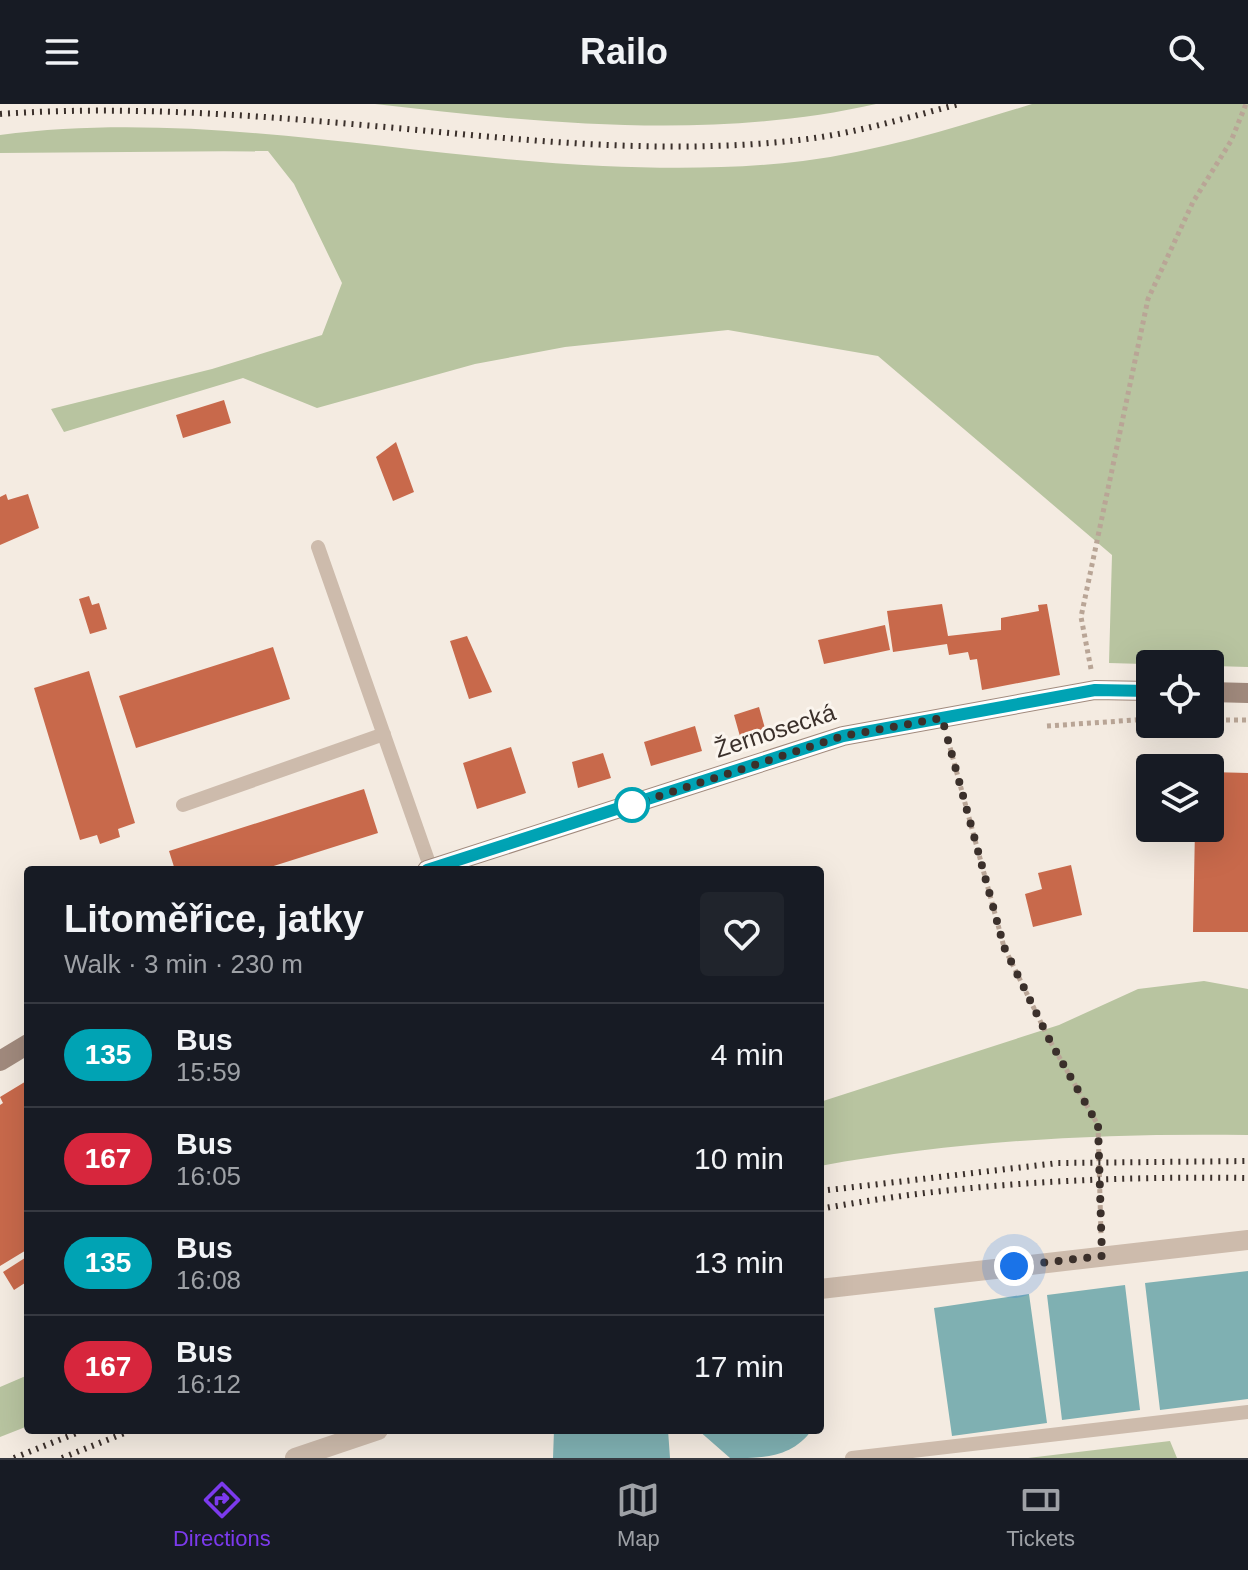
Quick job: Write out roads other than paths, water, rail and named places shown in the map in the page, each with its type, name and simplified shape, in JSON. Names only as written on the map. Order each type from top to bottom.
[{"type":"main road","name":"Žernosecká","points":[[438,866],[843,736],[1095,690],[1136,691]]},
{"type":"main road","points":[[1224,692],[1248,693]]},
{"type":"main road","points":[[0,1061],[24,1046]]},
{"type":"street","points":[[824,1289],[1248,1240]]},
{"type":"street","points":[[295,1458],[366,1434]]},
{"type":"lane","points":[[318,547],[428,866]]},
{"type":"lane","points":[[183,805],[384,734]]},
{"type":"lane","points":[[852,1458],[1248,1412]]},
{"type":"water","points":[[1248,1271],[1248,1399],[1160,1410],[1145,1283]]},
{"type":"water","points":[[1125,1285],[1140,1410],[1062,1420],[1047,1295]]},
{"type":"water","points":[[1029,1294],[1047,1423],[952,1436],[934,1308]]},
{"type":"water","points":[[554,1434],[668,1434],[670,1458],[553,1458]]},
{"type":"water","points":[[703,1434],[808,1434],[786,1451],[765,1457],[730,1458]]},
{"type":"railway","points":[[0,114],[54,111],[215,114],[568,143],[707,146],[839,134],[959,104]]},
{"type":"railway","points":[[824,1191],[1058,1163],[1248,1161]]},
{"type":"railway","points":[[824,1208],[926,1193],[1033,1183],[1141,1178],[1248,1178]]},
{"type":"railway","points":[[14,1458],[74,1434]]},
{"type":"railway","points":[[62,1458],[122,1434]]}]
